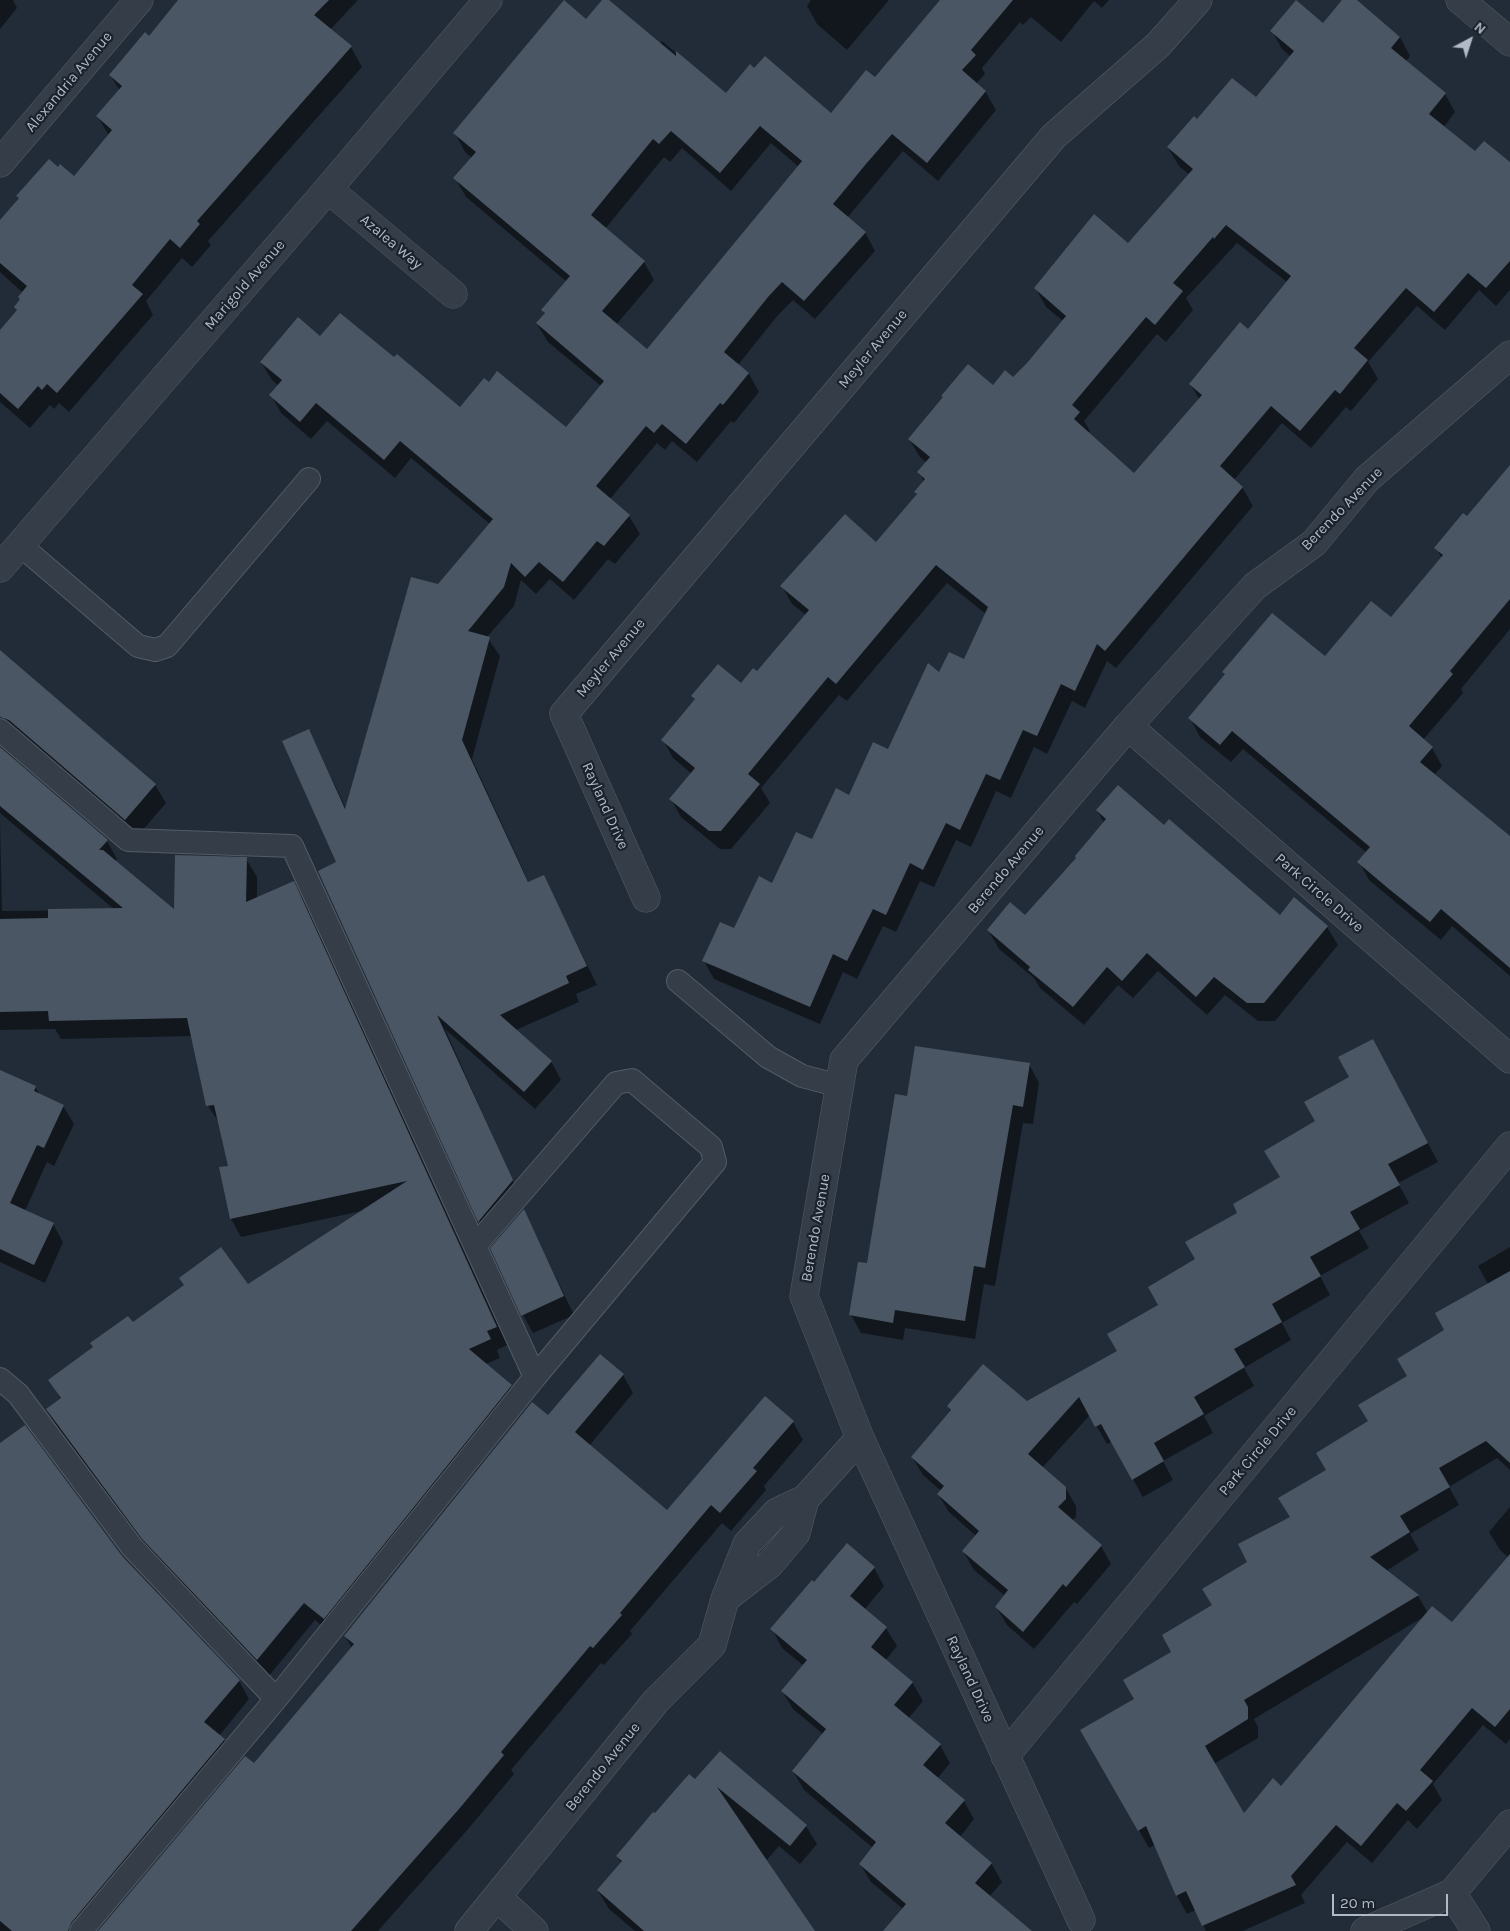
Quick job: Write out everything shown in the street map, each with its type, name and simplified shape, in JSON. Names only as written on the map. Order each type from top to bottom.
[{"type":"street","name":"Alexandria Avenue","points":[[0,163],[139,0]]},
{"type":"street","name":"Marigold Avenue","points":[[0,568],[328,189],[488,0]]},
{"type":"street","name":"Meyler Avenue","points":[[564,714],[1054,136],[1158,45],[1198,0]]},
{"type":"street","points":[[1460,0],[1510,42]]},
{"type":"street","name":"Azalea Way","points":[[328,189],[453,294]]},
{"type":"street","name":"Berendo Avenue","points":[[469,1931],[656,1701],[712,1645],[725,1599],[770,1564],[796,1533],[805,1499],[860,1438],[804,1296],[844,1060],[1128,726],[1255,586],[1314,543],[1367,479],[1510,355]]},
{"type":"street","name":"Rayland Drive","points":[[564,714],[646,898]]},
{"type":"street","name":"Park Circle Drive","points":[[1128,726],[1510,1059]]},
{"type":"street","name":"Park Circle Drive","points":[[1005,1756],[1510,1146]]},
{"type":"street","name":"Rayland Drive","points":[[860,1438],[1081,1920]]},
{"type":"street","points":[[1365,1931],[1452,1893],[1510,1824]]},
{"type":"street","points":[[1452,1893],[1476,1931]]},
{"type":"street","points":[[498,1897],[534,1931]]},
{"type":"lane","points":[[20,545],[138,646],[155,650],[167,646],[309,479]]},
{"type":"lane","points":[[0,730],[128,840],[292,846],[535,1377]]},
{"type":"lane","points":[[678,981],[768,1057],[802,1076],[840,1086]]},
{"type":"lane","points":[[82,1931],[276,1698],[535,1377],[715,1162],[712,1147],[632,1080],[616,1083],[475,1246]]},
{"type":"lane","points":[[0,1379],[18,1394],[132,1547],[276,1698]]},
{"type":"building","points":[[178,0],[329,0],[314,15],[352,46],[197,221],[200,224],[180,248],[170,239],[132,285],[143,294],[57,393],[47,384],[42,390],[38,386],[18,409],[0,393],[0,330],[17,310],[14,307],[20,299],[18,297],[27,286],[0,263],[0,220],[19,198],[16,196],[49,159],[58,167],[60,164],[74,176],[112,130],[96,116],[122,86],[109,75],[145,32],[149,36]]},
{"type":"building","points":[[564,0],[586,19],[602,0],[609,0],[676,56],[676,51],[726,93],[750,64],[754,68],[765,56],[831,113],[866,70],[875,77],[940,0],[1013,0],[971,50],[976,55],[962,70],[986,91],[927,163],[892,134],[866,164],[833,204],[866,232],[804,301],[782,282],[768,297],[724,352],[749,373],[723,405],[720,403],[686,444],[662,424],[654,433],[646,426],[596,486],[630,515],[604,546],[597,541],[563,582],[539,562],[525,577],[511,563],[504,587],[468,631],[490,637],[462,740],[528,882],[544,875],[587,966],[566,976],[569,983],[500,1015],[552,1061],[524,1092],[437,1015],[513,1180],[478,1222],[318,871],[336,862],[282,741],[309,729],[345,809],[411,577],[438,584],[493,519],[400,441],[384,460],[316,403],[300,422],[269,395],[282,380],[260,362],[298,317],[320,336],[340,313],[394,357],[397,354],[460,407],[484,378],[489,382],[497,371],[566,427],[604,381],[536,323],[545,313],[541,310],[570,276],[453,178],[476,152],[453,133]],"holes":[[[760,126],[802,161],[647,349],[602,311],[645,261],[591,215],[653,139],[659,144],[671,131],[720,173]]]},
{"type":"building","points":[[1296,0],[1323,23],[1342,0],[1357,0],[1400,37],[1391,48],[1446,93],[1429,114],[1475,151],[1484,141],[1510,162],[1510,261],[1486,288],[1468,273],[1434,312],[1406,288],[1354,348],[1368,360],[1340,394],[1335,390],[1300,431],[1271,406],[1220,466],[1243,487],[1105,651],[1097,644],[1075,691],[1061,684],[1037,736],[1023,730],[1000,780],[986,774],[960,830],[946,823],[923,870],[910,863],[886,915],[873,909],[847,961],[833,954],[810,1007],[702,961],[720,922],[734,928],[759,876],[772,883],[796,832],[812,839],[836,788],[849,795],[873,742],[888,749],[928,663],[939,672],[949,652],[964,659],[988,607],[936,565],[836,684],[828,677],[748,774],[760,784],[721,831],[709,831],[669,799],[695,768],[661,740],[695,699],[691,696],[718,664],[741,683],[753,668],[757,671],[809,610],[780,586],[845,514],[876,542],[917,494],[914,492],[925,479],[917,472],[930,457],[908,439],[943,397],[941,396],[968,364],[993,385],[1005,370],[1013,377],[1027,363],[1066,316],[1034,288],[1094,214],[1128,243],[1193,169],[1167,147],[1194,116],[1197,119],[1232,78],[1256,97],[1294,51],[1270,31]],"holes":[[[1226,225],[1291,276],[1248,329],[1240,322],[1189,384],[1202,395],[1134,473],[1074,419],[1080,412],[1072,405],[1146,317],[1155,325],[1183,291],[1173,283],[1213,237],[1214,239]]]},
{"type":"building","points":[[1510,465],[1510,599],[1450,671],[1453,674],[1409,726],[1433,747],[1420,762],[1510,836],[1510,968],[1441,909],[1430,922],[1357,862],[1370,847],[1232,731],[1220,745],[1188,718],[1225,674],[1222,672],[1272,613],[1325,656],[1371,601],[1391,617],[1443,555],[1434,548],[1463,513],[1467,516]]},
{"type":"building","points":[[0,650],[156,784],[125,820],[9,720],[0,717]]},
{"type":"building","points":[[0,747],[108,840],[99,850],[103,850],[174,909],[175,855],[247,857],[246,902],[294,881],[497,1327],[487,1331],[491,1339],[469,1349],[512,1385],[324,1619],[304,1603],[257,1660],[142,1539],[46,1409],[61,1398],[48,1380],[93,1347],[90,1343],[128,1316],[133,1322],[184,1285],[179,1278],[221,1247],[248,1284],[407,1181],[230,1219],[219,1167],[228,1166],[214,1105],[206,1106],[187,1018],[49,1021],[48,1011],[0,1012],[0,919],[48,918],[48,909],[123,908],[0,806]]},
{"type":"building","points":[[1118,785],[1164,825],[1169,819],[1280,915],[1294,897],[1328,926],[1264,1003],[1247,1003],[1214,977],[1196,997],[1147,953],[1122,981],[1107,967],[1073,1007],[1028,970],[1030,967],[987,930],[1010,902],[1025,915],[1076,858],[1075,856],[1106,819],[1096,810]]},
{"type":"building","points":[[1373,1039],[1428,1143],[1388,1164],[1400,1185],[1350,1212],[1360,1229],[1310,1257],[1321,1276],[1272,1304],[1282,1322],[1234,1349],[1245,1367],[1194,1397],[1204,1414],[1154,1443],[1164,1461],[1132,1480],[1101,1424],[1095,1427],[1079,1397],[1028,1454],[1066,1487],[1066,1499],[1058,1507],[1102,1545],[1066,1587],[1063,1584],[1023,1632],[995,1607],[1008,1590],[962,1551],[979,1531],[937,1494],[944,1486],[911,1457],[951,1410],[947,1406],[983,1364],[1027,1401],[1117,1351],[1107,1334],[1158,1305],[1148,1287],[1195,1259],[1185,1242],[1237,1213],[1233,1204],[1280,1177],[1264,1151],[1315,1121],[1304,1102],[1349,1077],[1338,1057]]},
{"type":"building","points":[[915,1046],[1030,1063],[1023,1107],[1013,1105],[985,1268],[974,1266],[965,1321],[895,1310],[893,1323],[849,1315],[858,1262],[867,1263],[895,1094],[907,1096]]},
{"type":"building","points":[[0,1070],[36,1086],[34,1091],[64,1105],[44,1148],[37,1145],[10,1203],[54,1223],[34,1265],[0,1249]]},
{"type":"building","points":[[524,1209],[564,1296],[521,1316],[490,1248]]},
{"type":"building","points":[[1510,1271],[1510,1463],[1486,1441],[1439,1468],[1450,1487],[1400,1516],[1410,1532],[1370,1557],[1419,1595],[1244,1700],[1248,1707],[1248,1719],[1205,1746],[1244,1813],[1273,1778],[1281,1786],[1432,1606],[1452,1622],[1510,1554],[1510,1709],[1495,1727],[1472,1708],[1420,1770],[1433,1781],[1406,1811],[1397,1803],[1361,1846],[1336,1825],[1291,1876],[1296,1885],[1202,1926],[1186,1891],[1176,1896],[1146,1826],[1138,1831],[1080,1730],[1134,1699],[1123,1680],[1171,1652],[1162,1635],[1212,1605],[1202,1589],[1247,1562],[1238,1544],[1290,1517],[1278,1498],[1326,1470],[1316,1453],[1368,1421],[1358,1405],[1407,1376],[1397,1359],[1444,1330],[1435,1313]]},
{"type":"building","points":[[600,1354],[624,1374],[575,1432],[667,1510],[765,1396],[794,1421],[753,1468],[757,1471],[720,1513],[711,1505],[620,1613],[622,1615],[593,1648],[590,1646],[501,1752],[504,1755],[459,1809],[351,1931],[98,1931],[245,1756],[254,1763],[354,1644],[344,1636],[532,1402],[548,1415]]},
{"type":"building","points":[[25,1425],[122,1556],[240,1680],[204,1722],[225,1739],[71,1923],[68,1931],[12,1931],[0,1921],[0,1443]]},
{"type":"building","points":[[847,1543],[875,1567],[850,1596],[887,1627],[871,1647],[913,1682],[894,1705],[941,1744],[923,1765],[965,1800],[945,1823],[992,1863],[975,1883],[1032,1931],[883,1931],[906,1904],[859,1864],[876,1842],[792,1771],[826,1729],[781,1691],[807,1660],[770,1629]]},
{"type":"building","points":[[720,1751],[807,1825],[790,1846],[717,1787],[815,1931],[644,1931],[597,1890],[622,1861],[616,1856],[653,1812],[655,1813],[689,1774],[695,1779]]}]
